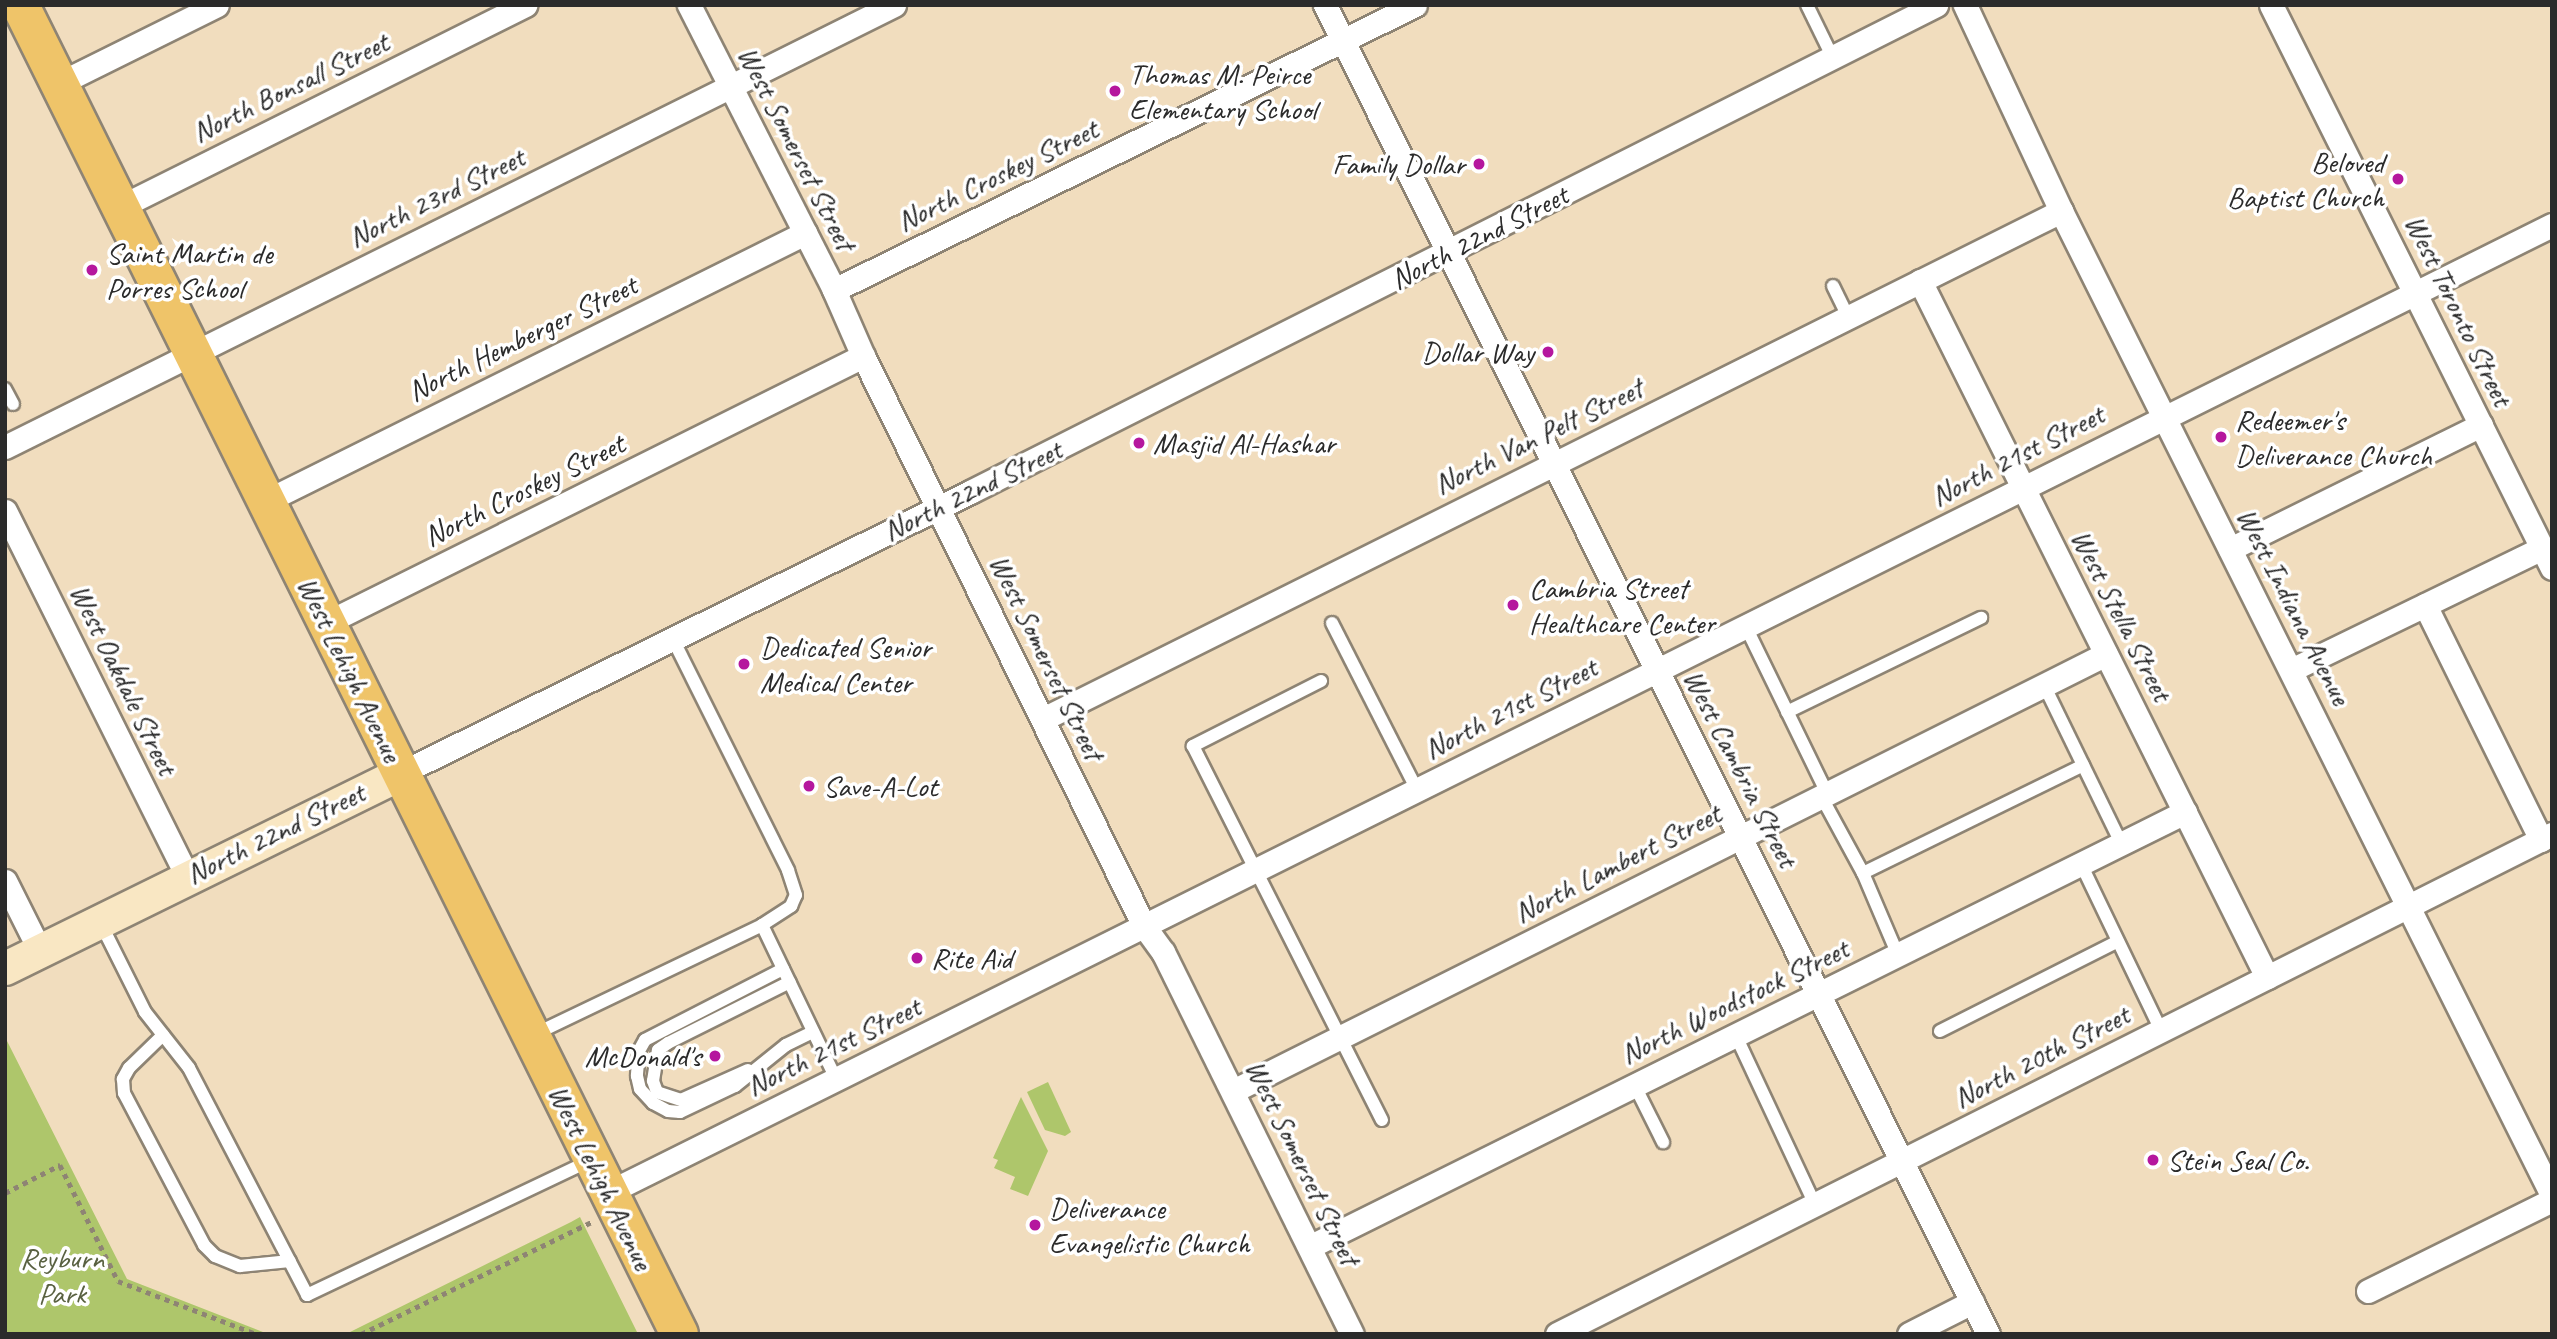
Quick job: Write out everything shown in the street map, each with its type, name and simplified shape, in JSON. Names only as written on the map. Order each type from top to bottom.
[{"type":"main road","name":"West Lehigh Avenue","points":[[20,5],[191,353],[268,500],[326,623],[679,1334]]},
{"type":"main road","name":"North 22nd Street","points":[[5,968],[187,876],[401,773]]},
{"type":"street","points":[[60,83],[217,5]]},
{"type":"street","name":"North Bonsall Street","points":[[120,206],[526,5]]},
{"type":"street","name":"West Somerset Street","points":[[689,5],[834,290],[863,356],[1143,926],[1163,952],[1311,1246],[1352,1334]]},
{"type":"street","name":"North 23rd Street","points":[[5,447],[894,5]]},
{"type":"street","name":"West Cambria Street","points":[[1325,5],[1988,1334]]},
{"type":"street","name":"North Croskey Street","points":[[834,290],[1415,5]]},
{"type":"street","name":"North 22nd Street","points":[[401,773],[1449,252],[1936,5]]},
{"type":"street","name":"West Indiana Avenue","points":[[1965,5],[2062,211],[2552,1197]]},
{"type":"street","name":"West Toronto Street","points":[[2271,5],[2547,558]]},
{"type":"street","name":"North Van Pelt Street","points":[[1043,719],[2062,211]]},
{"type":"street","name":"North 21st Street","points":[[613,1201],[836,1079],[2415,290],[2552,225]]},
{"type":"street","name":"North Hemberger Street","points":[[268,500],[804,233]]},
{"type":"street","name":"West Stella Street","points":[[1920,281],[2267,977]]},
{"type":"street","name":"North Croskey Street","points":[[326,623],[863,356]]},
{"type":"street","points":[[2230,549],[2481,425]]},
{"type":"street","name":"West Oakdale Street","points":[[5,511],[187,876]]},
{"type":"street","points":[[2291,670],[2425,605],[2547,558]]},
{"type":"street","points":[[2425,605],[2546,837]]},
{"type":"street","name":"North Lambert Street","points":[[1233,1091],[2106,654]]},
{"type":"street","name":"North Woodstock Street","points":[[1311,1246],[2185,811]]},
{"type":"street","name":"North 20th Street","points":[[1557,1334],[2546,837]]},
{"type":"street","points":[[5,881],[40,951]]},
{"type":"street","points":[[2368,1292],[2552,1197]]},
{"type":"street","points":[[1909,1334],[1972,1302]]},
{"type":"lane","points":[[1807,5],[1833,58]]},
{"type":"lane","points":[[1833,286],[1848,317]]},
{"type":"lane","points":[[5,389],[13,404]]},
{"type":"lane","points":[[1787,712],[1981,618]]},
{"type":"lane","points":[[1332,623],[1417,790]]},
{"type":"lane","points":[[1745,625],[1863,873],[1898,955]]},
{"type":"lane","points":[[531,1036],[762,925],[791,906],[796,895],[788,870],[673,639]]},
{"type":"lane","points":[[1321,681],[1193,746],[1382,1120]]},
{"type":"lane","points":[[2044,685],[2121,843]]},
{"type":"lane","points":[[1863,873],[2083,765]]},
{"type":"lane","points":[[2081,864],[2161,1030]]},
{"type":"lane","points":[[99,920],[145,1012],[189,1068],[307,1295],[592,1159]]},
{"type":"lane","points":[[762,925],[836,1079]]},
{"type":"lane","points":[[1940,1031],[2118,941]]},
{"type":"lane","points":[[783,969],[653,1034],[639,1051],[637,1076],[640,1089],[653,1103],[668,1111],[680,1112],[735,1086],[786,1045],[813,1032]]},
{"type":"lane","points":[[756,1067],[681,1100],[657,1092],[653,1081],[659,1050],[668,1043],[790,982]]},
{"type":"lane","points":[[163,1035],[129,1068],[123,1079],[124,1093],[204,1245],[215,1256],[240,1266],[290,1261]]},
{"type":"lane","points":[[1736,1036],[1815,1205]]},
{"type":"lane","points":[[1635,1086],[1663,1142]]},
{"type":"path","points":[[5,1193],[60,1165],[118,1281],[256,1334]]},
{"type":"path","points":[[361,1334],[613,1201]]},
{"type":"green space","name":"Reyburn Park","points":[[5,1037],[127,1279],[268,1334],[5,1334]]},
{"type":"green space","points":[[1048,1082],[1071,1132],[1065,1136],[1045,1130],[1027,1092]]},
{"type":"green space","points":[[1021,1097],[1048,1151],[1028,1196],[1010,1189],[1015,1177],[994,1168],[998,1160],[993,1158]]},
{"type":"green space","points":[[580,1217],[638,1334],[346,1334],[571,1222]]},
{"type":"place","name":"Thomas M. Peirce Elementary School","points":[[1115,91]]},
{"type":"place","name":"Family Dollar","points":[[1479,164]]},
{"type":"place","name":"Beloved Baptist Church","points":[[2398,179]]},
{"type":"place","name":"Saint Martin de Porres School","points":[[92,270]]},
{"type":"place","name":"Dollar Way","points":[[1548,352]]},
{"type":"place","name":"Redeemer's Deliverance Church","points":[[2221,437]]},
{"type":"place","name":"Masjid Al-Hashar","points":[[1139,443]]},
{"type":"place","name":"Cambria Street Healthcare Center","points":[[1513,605]]},
{"type":"place","name":"Dedicated Senior Medical Center","points":[[744,664]]},
{"type":"place","name":"Save-A-Lot","points":[[809,786]]},
{"type":"place","name":"Rite Aid","points":[[917,958]]},
{"type":"place","name":"McDonald's","points":[[715,1056]]},
{"type":"place","name":"Stein Seal Co.","points":[[2153,1160]]},
{"type":"place","name":"Deliverance Evangelistic Church","points":[[1035,1225]]}]
